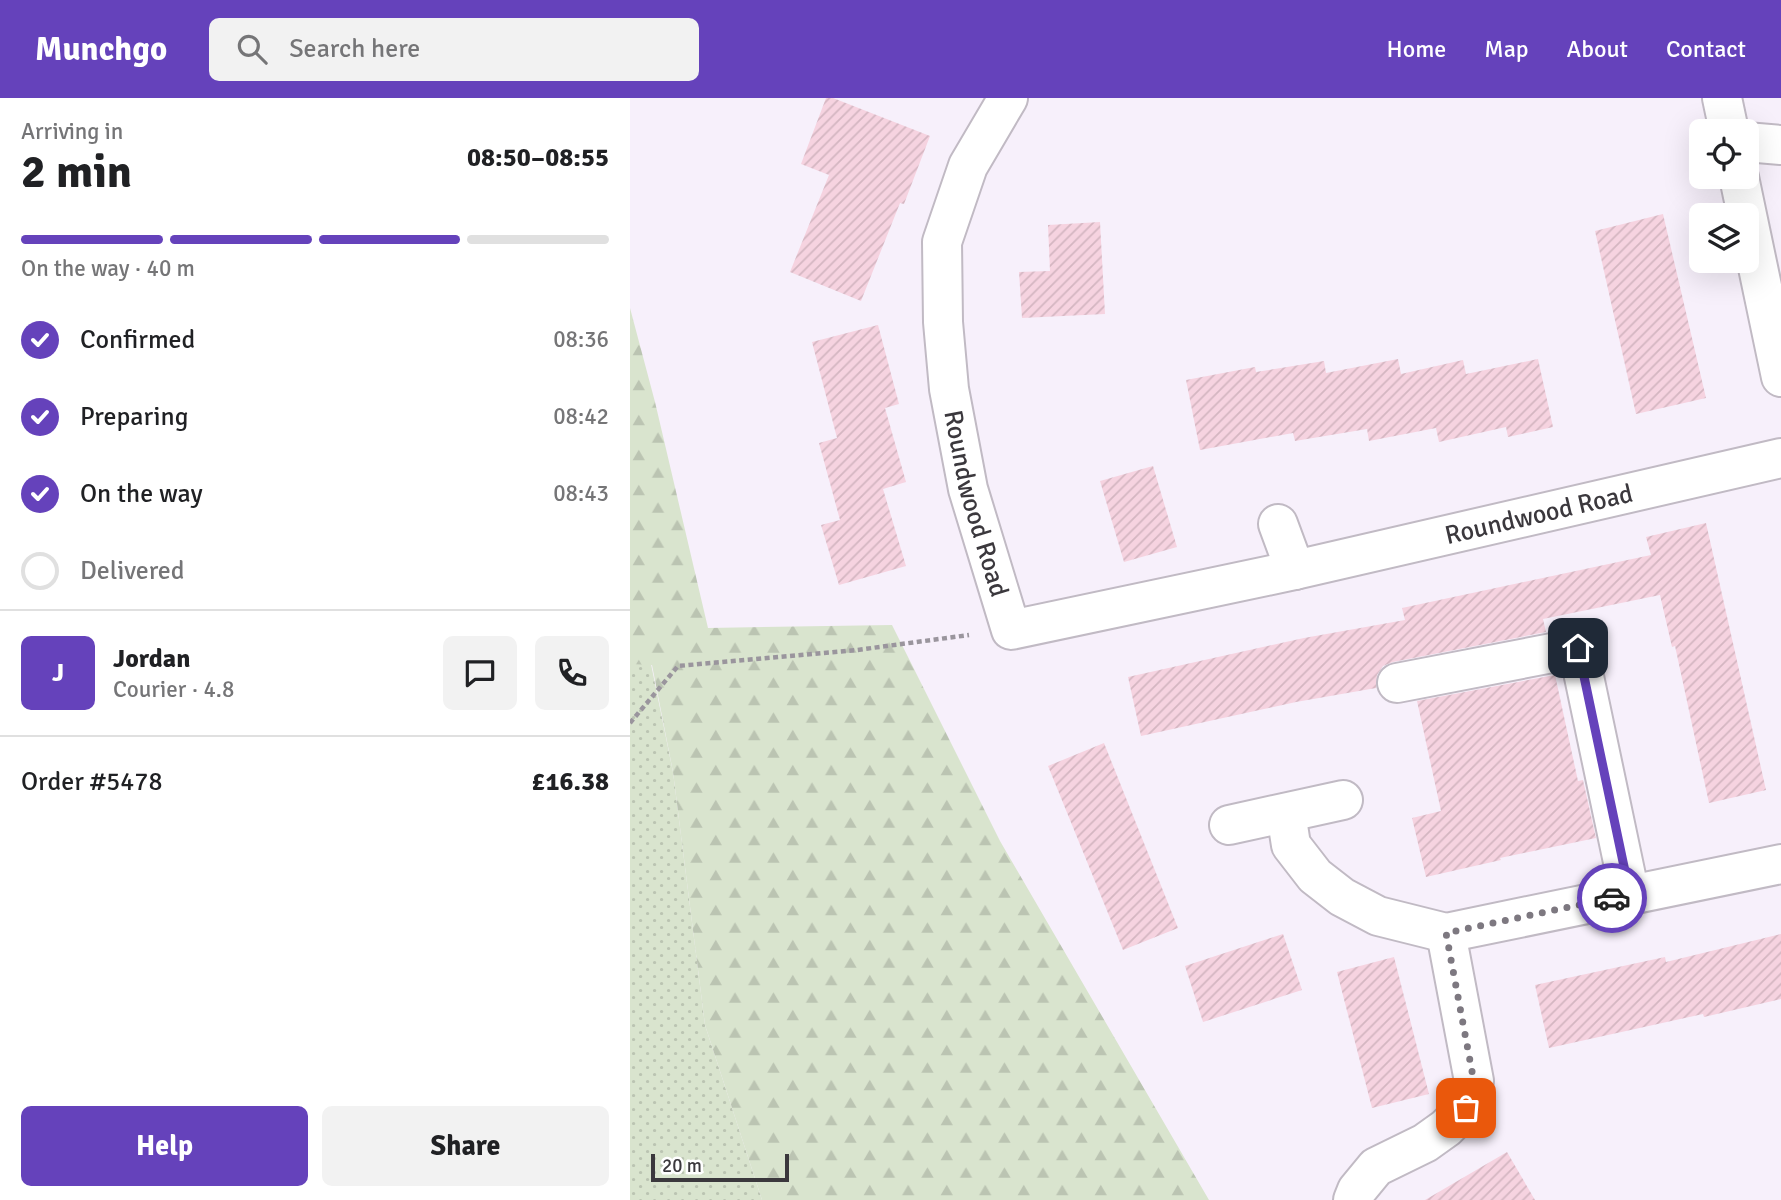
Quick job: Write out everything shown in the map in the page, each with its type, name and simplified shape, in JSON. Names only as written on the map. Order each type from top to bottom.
[{"type":"street","name":"Roundwood Road","points":[[1008,98],[968,166],[942,242],[943,322],[949,389],[968,489],[1010,630],[1295,570],[1781,458]]},
{"type":"street","points":[[1722,98],[1726,119]]},
{"type":"street","points":[[1759,143],[1781,145]]},
{"type":"street","points":[[1742,189],[1781,377]]},
{"type":"street","points":[[1278,524],[1295,570]]},
{"type":"street","points":[[1397,683],[1578,648],[1630,895]]},
{"type":"street","points":[[1229,825],[1343,800]]},
{"type":"street","points":[[1286,813],[1291,845],[1315,876],[1342,897],[1378,916],[1446,933],[1781,864]]},
{"type":"street","points":[[1353,1200],[1357,1190],[1377,1167],[1425,1143],[1446,1128],[1466,1108],[1474,1082],[1446,933]]},
{"type":"path","points":[[630,723],[678,666],[856,650],[1010,630]]},
{"type":"green space","points":[[630,308],[708,628],[892,625],[1000,841],[1209,1200],[762,1200],[705,1025],[673,772],[652,665],[630,664]]},
{"type":"green space","points":[[630,664],[651,664],[673,772],[705,1025],[762,1200],[630,1200]]},
{"type":"building","points":[[826,98],[833,98],[930,136],[904,204],[900,203],[861,301],[790,272],[829,175],[801,164]]},
{"type":"building","points":[[1663,214],[1706,398],[1636,414],[1595,231]]},
{"type":"building","points":[[1100,222],[1105,314],[1022,318],[1019,272],[1050,271],[1048,225]]},
{"type":"building","points":[[878,325],[899,404],[885,408],[906,482],[883,489],[906,566],[839,585],[821,525],[840,520],[819,443],[837,438],[812,342]]},
{"type":"building","points":[[1398,359],[1401,374],[1463,360],[1466,374],[1538,359],[1553,427],[1508,437],[1506,427],[1439,442],[1436,428],[1369,441],[1367,429],[1295,441],[1293,433],[1200,450],[1186,380],[1255,367],[1256,372],[1324,361],[1326,373]]},
{"type":"building","points":[[1153,466],[1177,547],[1124,562],[1100,481]]},
{"type":"building","points":[[1706,523],[1766,790],[1709,803],[1675,646],[1672,647],[1660,595],[1543,619],[1546,632],[1393,662],[1383,666],[1377,675],[1376,688],[1296,702],[1141,736],[1128,677],[1304,638],[1405,620],[1402,608],[1651,555],[1646,537]]},
{"type":"building","points":[[1555,675],[1578,781],[1583,780],[1596,838],[1426,877],[1412,818],[1441,811],[1417,701]]},
{"type":"building","points":[[1104,743],[1178,928],[1123,950],[1048,766]]},
{"type":"building","points":[[1283,934],[1302,990],[1203,1022],[1185,966]]},
{"type":"building","points":[[1781,934],[1781,999],[1549,1048],[1535,985],[1665,957],[1666,962]]},
{"type":"building","points":[[1394,957],[1429,1094],[1372,1108],[1337,972]]},
{"type":"building","points":[[1507,1152],[1535,1200],[1425,1200]]},
{"type":"way so far","points":[[1466,1108],[1474,1082],[1446,933],[1612,898]]},
{"type":"route","points":[[1578,648],[1630,895],[1612,898]]}]
